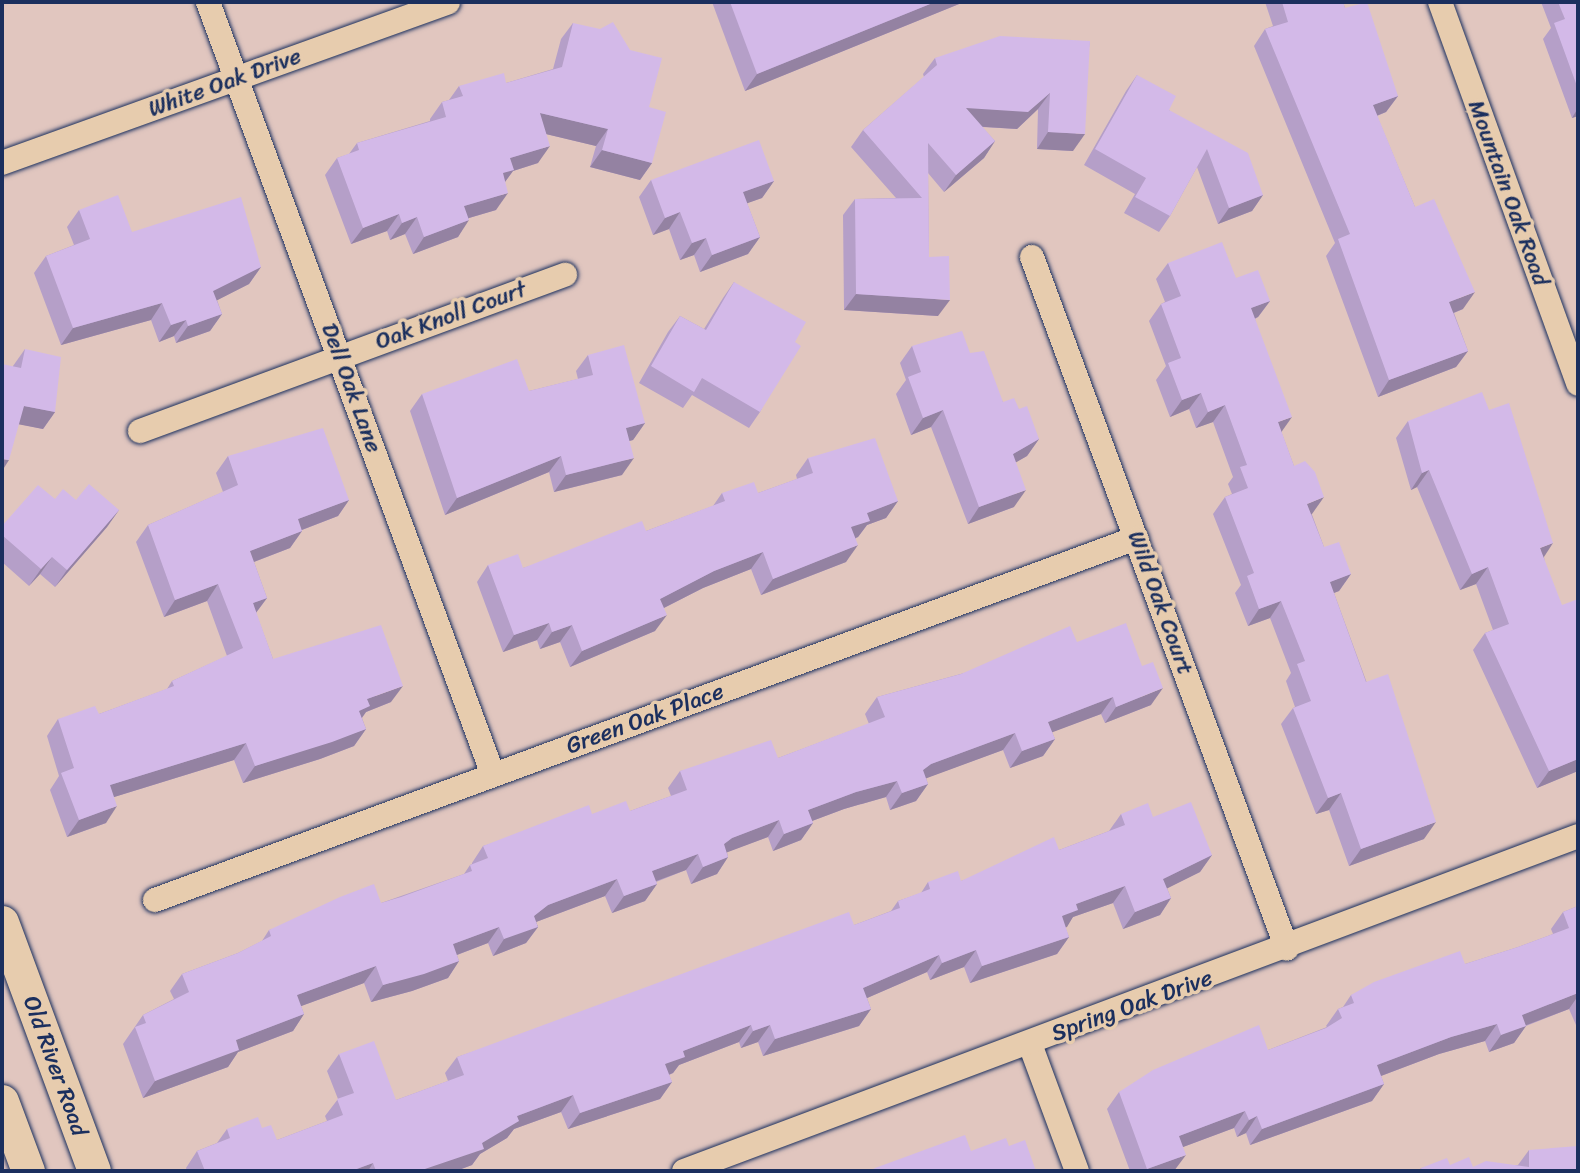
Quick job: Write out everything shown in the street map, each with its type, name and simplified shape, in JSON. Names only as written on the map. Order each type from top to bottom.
[{"type":"main road","name":"Old River Road","points":[[2,922],[94,1171]]},
{"type":"main road","points":[[2,1101],[27,1171]]},
{"type":"street","name":"Dell Oak Lane","points":[[208,2],[493,775]]},
{"type":"street","name":"White Oak Drive","points":[[2,163],[447,2]]},
{"type":"street","name":"Mountain Oak Road","points":[[1440,2],[1578,384]]},
{"type":"street","name":"Wild Oak Court","points":[[1032,257],[1287,949]]},
{"type":"street","name":"Oak Knoll Court","points":[[141,431],[565,275]]},
{"type":"street","name":"Green Oak Place","points":[[155,900],[1136,538]]},
{"type":"street","name":"Spring Oak Drive","points":[[684,1171],[1287,949],[1578,836]]},
{"type":"street","points":[[1030,1044],[1077,1171]]},
{"type":"building","points":[[730,2],[935,2],[757,74]]},
{"type":"building","points":[[1282,2],[1343,2],[1345,8],[1367,2],[1398,96],[1373,105],[1415,207],[1434,199],[1475,292],[1449,302],[1468,351],[1389,380],[1338,239],[1350,234],[1265,29],[1288,22]]},
{"type":"building","points":[[1558,2],[1578,2],[1578,89],[1554,23],[1565,19]]},
{"type":"building","points":[[613,22],[630,50],[662,58],[649,107],[666,112],[652,163],[602,150],[608,129],[540,113],[550,146],[510,158],[514,170],[503,173],[508,193],[464,206],[469,220],[424,237],[417,217],[402,223],[399,214],[363,228],[337,158],[359,150],[357,143],[446,117],[442,102],[463,96],[459,86],[504,73],[506,83],[562,67],[573,23],[600,29]]},
{"type":"building","points":[[1000,36],[1090,41],[1085,134],[1048,132],[1050,93],[1028,112],[966,108],[995,141],[956,175],[928,143],[929,257],[949,256],[950,300],[856,294],[855,199],[922,198],[863,130],[937,65],[935,58]]},
{"type":"building","points":[[1137,75],[1176,96],[1169,110],[1248,153],[1263,195],[1229,208],[1207,149],[1170,216],[1135,197],[1146,178],[1095,149]]},
{"type":"building","points":[[759,140],[774,181],[743,192],[760,237],[712,255],[706,238],[692,243],[680,212],[665,218],[651,180]]},
{"type":"building","points":[[118,195],[132,232],[241,197],[261,267],[213,291],[222,314],[188,326],[186,320],[171,325],[162,303],[73,328],[46,256],[90,239],[79,210]]},
{"type":"building","points":[[1222,242],[1236,278],[1258,270],[1270,301],[1251,308],[1292,417],[1278,422],[1294,466],[1305,461],[1315,472],[1324,497],[1307,504],[1324,547],[1339,542],[1351,574],[1330,582],[1366,682],[1388,674],[1436,822],[1361,849],[1341,793],[1328,798],[1293,708],[1311,701],[1297,664],[1305,661],[1281,601],[1259,609],[1247,576],[1254,573],[1225,497],[1248,488],[1240,467],[1247,465],[1225,405],[1208,412],[1201,393],[1182,400],[1168,363],[1181,358],[1161,304],[1181,296],[1168,263]]},
{"type":"building","points":[[734,282],[806,322],[795,342],[801,346],[760,412],[702,378],[694,392],[651,366],[680,316],[706,330]]},
{"type":"building","points":[[962,331],[970,353],[984,351],[1003,402],[1014,398],[1019,409],[1027,406],[1039,439],[1013,454],[1026,490],[979,507],[943,410],[923,418],[908,377],[921,372],[912,346]]},
{"type":"building","points":[[624,345],[645,423],[626,428],[634,458],[566,475],[561,456],[457,498],[422,394],[517,359],[529,391],[593,375],[588,355]]},
{"type":"building","points":[[25,349],[61,357],[55,412],[24,406],[9,460],[2,459],[2,364],[21,368]]},
{"type":"building","points":[[1482,392],[1489,410],[1509,403],[1553,543],[1540,548],[1562,605],[1578,599],[1578,759],[1549,771],[1485,633],[1509,624],[1488,567],[1472,574],[1429,470],[1422,473],[1408,421]]},
{"type":"building","points":[[323,428],[349,500],[298,519],[302,531],[250,551],[267,598],[253,603],[273,659],[381,625],[403,686],[367,699],[370,706],[359,711],[366,729],[255,766],[246,743],[110,785],[117,806],[79,820],[61,773],[74,768],[58,719],[95,706],[99,714],[174,686],[172,681],[243,648],[218,584],[175,600],[148,525],[238,485],[228,456]]},
{"type":"building","points":[[875,438],[898,501],[867,513],[870,521],[851,527],[858,545],[773,579],[763,552],[714,571],[660,599],[667,615],[582,651],[572,625],[552,632],[549,623],[514,635],[488,565],[518,554],[523,568],[642,521],[646,531],[725,501],[722,493],[754,482],[758,493],[813,473],[808,458]]},
{"type":"building","points":[[89,484],[119,510],[67,570],[52,557],[41,569],[2,535],[2,526],[38,485],[55,499],[63,489],[76,500]]},
{"type":"building","points":[[1126,623],[1142,666],[1153,662],[1163,688],[1116,707],[1113,697],[1048,722],[1055,739],[1022,751],[1015,733],[931,764],[923,770],[928,784],[902,793],[897,781],[856,792],[808,810],[813,823],[784,834],[779,820],[732,838],[724,844],[728,857],[703,867],[698,854],[652,871],[657,884],[624,896],[617,879],[548,905],[534,916],[538,927],[504,939],[499,927],[453,944],[459,961],[424,974],[383,985],[376,966],[297,995],[304,1014],[236,1040],[239,1050],[155,1081],[135,1027],[146,1023],[143,1015],[189,992],[182,974],[238,953],[271,936],[269,930],[374,884],[381,903],[472,871],[470,865],[488,858],[483,846],[589,805],[592,814],[626,801],[630,811],[687,790],[680,771],[771,740],[778,758],[885,717],[877,697],[961,674],[1070,626],[1077,642]]},
{"type":"building","points":[[1191,802],[1212,855],[1163,879],[1171,898],[1135,912],[1125,886],[1076,904],[1078,910],[1062,916],[1069,937],[982,966],[976,950],[942,963],[939,955],[863,988],[871,1009],[775,1039],[770,1025],[753,1031],[751,1025],[683,1051],[685,1057],[665,1064],[672,1082],[580,1113],[573,1095],[517,1116],[519,1121],[482,1143],[484,1149],[419,1171],[376,1171],[373,1163],[351,1171],[205,1171],[197,1151],[230,1138],[227,1129],[258,1117],[262,1128],[271,1125],[277,1140],[343,1115],[337,1099],[354,1093],[339,1054],[374,1041],[396,1100],[464,1075],[457,1057],[849,912],[854,925],[900,908],[898,901],[930,889],[928,882],[958,871],[961,881],[1054,837],[1059,850],[1125,825],[1121,814],[1148,803],[1153,817]]},
{"type":"building","points":[[1578,906],[1578,993],[1522,1015],[1526,1026],[1501,1035],[1497,1024],[1451,1037],[1377,1065],[1384,1084],[1262,1129],[1257,1116],[1249,1120],[1245,1111],[1179,1136],[1186,1155],[1147,1169],[1119,1092],[1153,1070],[1259,1025],[1268,1050],[1326,1028],[1342,1018],[1338,1009],[1354,1003],[1351,995],[1374,982],[1460,951],[1465,964],[1569,928],[1563,912]]},
{"type":"building","points":[[965,1135],[971,1151],[1006,1138],[1009,1146],[1025,1140],[1036,1171],[870,1171],[875,1168]]},
{"type":"building","points":[[1578,1146],[1578,1171],[1422,1171],[1421,1168],[1447,1158],[1450,1165],[1469,1157],[1473,1167],[1486,1161],[1529,1167],[1529,1150]]}]
